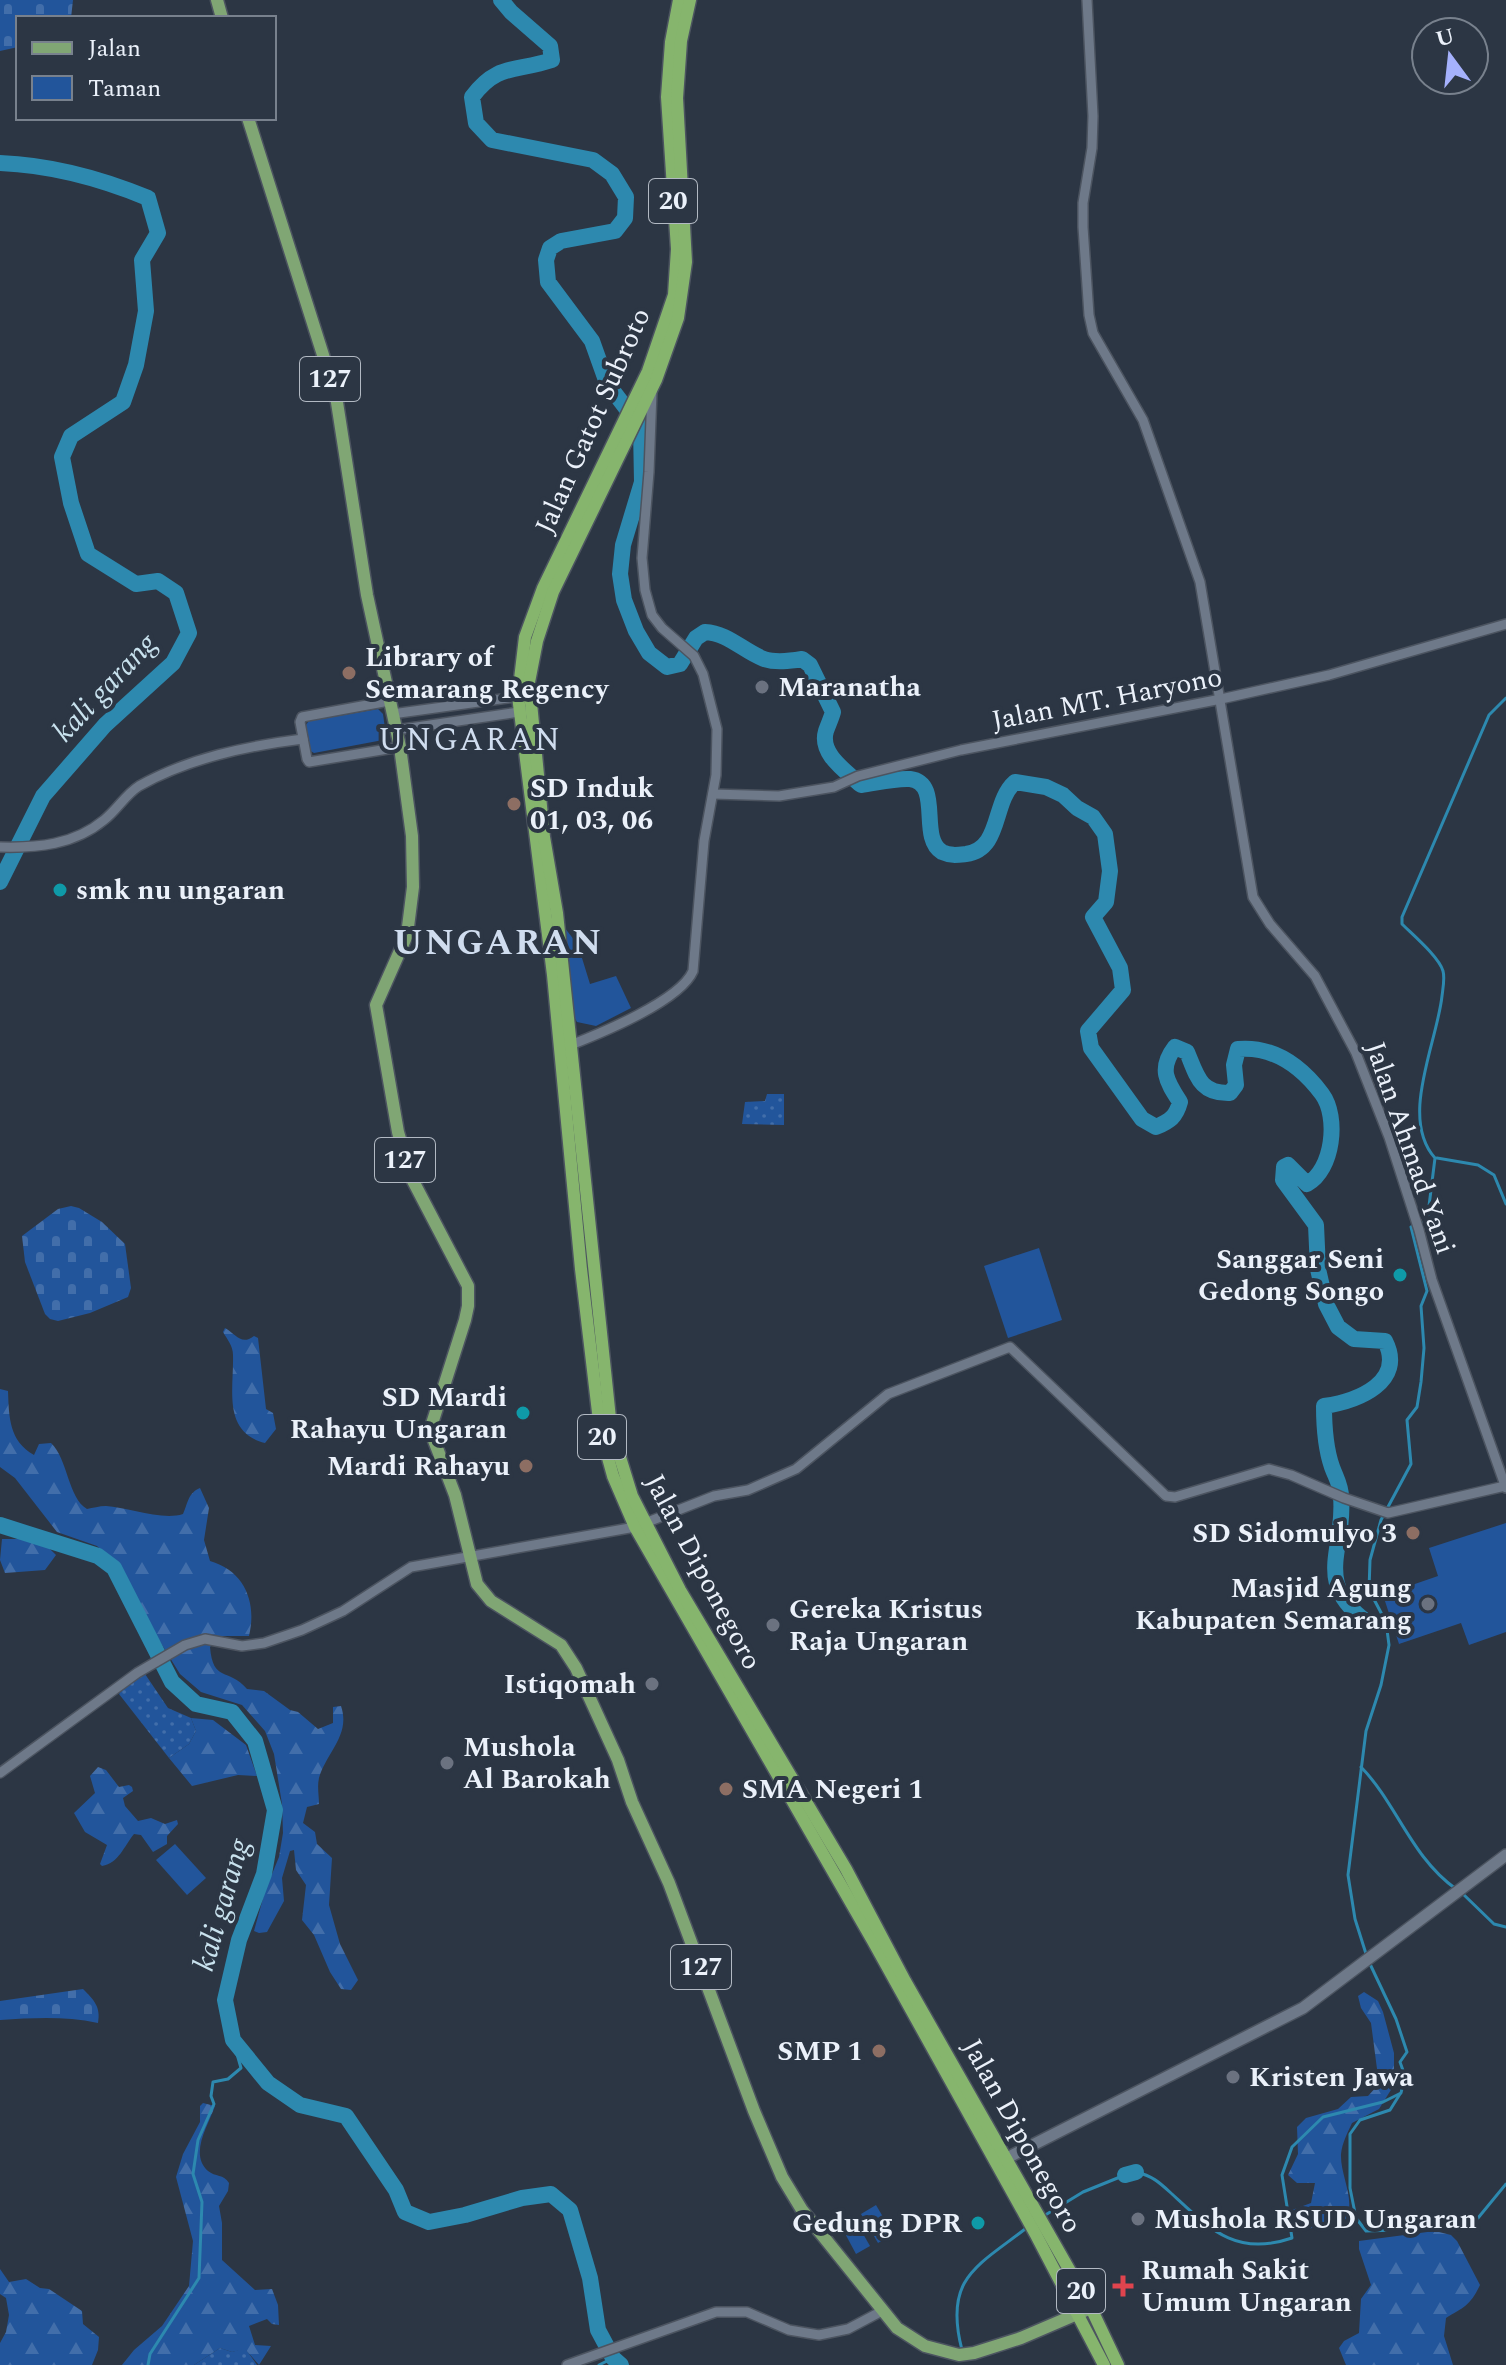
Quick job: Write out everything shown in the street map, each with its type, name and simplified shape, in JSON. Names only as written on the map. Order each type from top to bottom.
[{"type":"highway","name":"Jalan Gatot Subroto","points":[[524,711],[523,696],[553,592],[620,439],[674,295],[677,249],[667,97],[671,42],[679,0]]},
{"type":"highway","name":"Jalan Gatot Subroto","points":[[620,439],[652,388],[678,318],[685,278],[677,98],[681,41],[690,0]]},
{"type":"highway","name":"Jalan Diponegoro","points":[[524,711],[566,1047],[581,1269],[600,1429],[613,1476],[793,1788],[1035,2226],[1118,2365]]},
{"type":"highway","name":"Jalan Diponegoro","points":[[1085,2311],[1104,2365]]},
{"type":"main road","name":"127","points":[[249,120],[336,396],[367,595],[400,747],[413,856],[410,920],[402,949],[376,1005],[398,1132],[410,1174],[468,1286],[465,1320],[430,1430],[455,1495],[469,1557],[483,1593],[506,1611],[554,1639],[568,1653],[618,1760],[632,1802],[669,1883],[754,2111],[782,2177],[802,2210],[882,2311],[897,2328],[925,2346],[968,2354],[1021,2338],[1085,2311]]},
{"type":"main road","points":[[1001,2160],[1303,2008],[1506,1855]]},
{"type":"street","name":"Jalan Ahmad Yani","points":[[1087,0],[1093,116],[1092,148],[1083,203],[1083,239],[1091,326],[1143,420],[1205,601],[1253,897],[1270,924],[1315,976],[1348,1036],[1389,1137],[1432,1280],[1505,1487]]},
{"type":"street","points":[[566,1047],[637,1015],[683,985],[691,976],[704,841],[718,752],[717,729],[709,689],[694,656],[662,628],[647,603],[642,573],[652,388]]},
{"type":"street","name":"Jalan MT. Haryono","points":[[713,794],[791,795],[834,787],[858,776],[961,750],[1329,675],[1506,624]]},
{"type":"street","points":[[400,747],[309,762],[300,722],[304,716],[523,696]]},
{"type":"street","points":[[459,704],[461,720]]},
{"type":"street","points":[[396,730],[524,711]]},
{"type":"street","points":[[0,847],[62,842],[104,820],[134,790],[183,766],[226,753],[303,739]]},
{"type":"street","points":[[0,1773],[152,1663],[175,1650],[205,1639],[242,1646],[279,1639],[343,1611],[411,1567],[640,1526],[714,1496],[748,1490],[796,1469],[888,1394],[1010,1347],[1166,1496],[1175,1497],[1269,1469],[1384,1512],[1505,1487]]},
{"type":"street","points":[[567,2365],[716,2312],[747,2312],[789,2330],[819,2335],[848,2329],[882,2311]]},
{"type":"green space","points":[[0,0],[73,0],[71,16],[16,16],[16,47],[0,51]]},
{"type":"green space","points":[[378,709],[383,714],[386,736],[383,740],[314,753],[309,750],[305,726],[309,721]]},
{"type":"green space","points":[[561,923],[578,945],[590,984],[616,976],[631,1008],[596,1026],[577,1022],[573,1015]]},
{"type":"green space","points":[[767,1094],[784,1094],[784,1125],[742,1124],[745,1102],[765,1101]]},
{"type":"green space","points":[[71,1206],[102,1222],[125,1244],[131,1288],[128,1297],[90,1313],[58,1321],[45,1314],[25,1262],[22,1236],[58,1209]]},
{"type":"green space","points":[[1039,1248],[1062,1320],[1008,1338],[984,1266]]},
{"type":"green space","points":[[225,1328],[242,1339],[258,1338],[266,1409],[273,1413],[276,1429],[265,1443],[251,1437],[236,1419],[232,1395],[233,1352],[223,1332]]},
{"type":"green space","points":[[0,1389],[8,1391],[12,1428],[20,1443],[34,1455],[39,1444],[51,1443],[57,1450],[76,1496],[87,1509],[106,1506],[175,1516],[183,1514],[191,1496],[200,1488],[209,1508],[204,1540],[210,1561],[232,1572],[240,1580],[246,1590],[251,1612],[249,1636],[220,1636],[210,1647],[214,1666],[247,1689],[264,1691],[318,1729],[333,1723],[333,1707],[341,1706],[343,1726],[319,1778],[319,1804],[307,1807],[303,1823],[315,1832],[317,1844],[332,1858],[329,1905],[340,1944],[358,1980],[351,1990],[341,1989],[314,1935],[302,1920],[306,1885],[296,1870],[294,1850],[290,1851],[282,1878],[284,1901],[267,1932],[254,1931],[279,1857],[283,1833],[274,1754],[265,1731],[242,1705],[201,1692],[180,1674],[138,1606],[122,1568],[97,1546],[57,1532],[15,1478],[0,1467]]},
{"type":"green space","points":[[1506,1523],[1506,1632],[1469,1645],[1461,1623],[1399,1644],[1383,1595],[1438,1576],[1429,1548]]},
{"type":"green space","points":[[2,1539],[38,1542],[56,1555],[45,1570],[5,1573],[0,1560]]},
{"type":"green space","points":[[145,1674],[168,1708],[191,1718],[196,1731],[189,1744],[169,1758],[119,1694],[128,1682]]},
{"type":"green space","points":[[191,1718],[213,1720],[246,1745],[257,1776],[238,1775],[192,1786],[169,1758],[189,1744],[196,1731]]},
{"type":"green space","points":[[98,1767],[106,1770],[119,1787],[132,1787],[133,1791],[123,1798],[125,1806],[138,1821],[151,1818],[165,1824],[177,1820],[178,1824],[167,1836],[167,1844],[153,1852],[141,1835],[134,1834],[113,1861],[100,1864],[107,1845],[85,1832],[74,1813],[95,1793],[90,1776]]},
{"type":"green space","points":[[175,1844],[206,1878],[187,1895],[156,1860]]},
{"type":"green space","points":[[83,1989],[96,2004],[98,2023],[61,2018],[0,2020],[0,2001]]},
{"type":"green space","points":[[1364,1992],[1378,2001],[1383,2012],[1394,2053],[1394,2085],[1379,2109],[1352,2123],[1344,2142],[1341,2162],[1349,2196],[1346,2219],[1304,2230],[1294,2222],[1292,2210],[1311,2203],[1315,2183],[1297,2183],[1288,2175],[1298,2154],[1297,2127],[1306,2118],[1338,2109],[1351,2097],[1368,2096],[1379,2084],[1371,2023],[1361,2008],[1358,1996]]},
{"type":"green space","points":[[203,2103],[215,2106],[202,2140],[200,2156],[208,2171],[229,2183],[219,2206],[222,2260],[255,2290],[272,2289],[278,2305],[279,2325],[267,2319],[249,2326],[255,2345],[271,2346],[259,2365],[245,2349],[232,2352],[220,2348],[194,2365],[122,2365],[162,2326],[189,2286],[193,2241],[176,2177],[183,2154],[200,2122],[200,2106]]},
{"type":"green space","points":[[876,2205],[893,2234],[878,2243],[861,2214]]},
{"type":"green space","points":[[854,2218],[870,2246],[856,2254],[841,2226]]},
{"type":"green space","points":[[1435,2231],[1451,2235],[1457,2241],[1480,2285],[1470,2302],[1446,2318],[1444,2336],[1453,2365],[1346,2365],[1339,2348],[1344,2341],[1359,2333],[1361,2299],[1371,2285],[1359,2241]]},
{"type":"green space","points":[[0,2269],[9,2282],[26,2279],[40,2288],[49,2289],[82,2311],[83,2324],[99,2337],[92,2365],[0,2365],[0,2343],[9,2315],[6,2298],[0,2294]]},
{"type":"green space","points":[[220,2348],[232,2352],[245,2348],[257,2365],[194,2365]]},
{"type":"waterway","points":[[501,0],[550,46],[552,60],[508,70],[481,86],[472,97],[476,123],[492,140],[593,160],[612,174],[626,197],[625,218],[615,231],[561,241],[550,248],[546,260],[548,282],[592,341],[607,383],[641,428],[642,482],[623,545],[620,574],[624,600],[649,653],[667,667],[680,664],[696,638],[705,632],[728,639],[764,659],[802,659],[810,665],[833,712],[825,739],[830,755],[861,785],[904,779],[920,783],[926,790],[935,845],[942,852],[966,854],[986,843],[1003,801],[1015,782],[1046,787],[1063,795],[1093,817],[1105,834],[1110,871],[1106,902],[1093,917],[1120,968],[1123,990],[1088,1031],[1091,1048],[1142,1119],[1156,1127],[1177,1111],[1180,1102],[1166,1075],[1167,1062],[1175,1047],[1187,1052],[1201,1082],[1220,1093],[1230,1093],[1236,1085],[1234,1065],[1238,1049],[1251,1049],[1286,1060],[1322,1094],[1332,1129],[1323,1167],[1307,1184],[1288,1165],[1284,1167],[1283,1180],[1316,1225],[1318,1269],[1326,1304],[1338,1327],[1354,1339],[1385,1341],[1390,1355],[1389,1368],[1375,1387],[1351,1400],[1324,1406],[1328,1452],[1341,1493],[1336,1579],[1340,1593],[1350,1607],[1367,1622]]},
{"type":"waterway","name":"kali garang","points":[[0,163],[76,174],[148,198],[158,233],[142,260],[146,311],[136,365],[123,402],[71,436],[62,457],[71,503],[88,554],[136,584],[158,581],[176,593],[189,633],[173,663],[105,725],[43,796],[0,882]]},
{"type":"waterway","points":[[1386,1622],[1369,1590],[1370,1560],[1381,1520],[1411,1464],[1407,1420],[1417,1407],[1421,1382],[1424,1348],[1421,1306],[1427,1291],[1411,1227],[1427,1222],[1435,1158],[1425,1141],[1420,1122],[1420,1102],[1444,980],[1441,965],[1402,924],[1402,917],[1489,715],[1506,698]]},
{"type":"waterway","points":[[1437,1158],[1478,1165],[1494,1175],[1506,1204]]},
{"type":"waterway","name":"kali garang","points":[[0,1525],[98,1556],[114,1568],[172,1682],[196,1704],[232,1712],[255,1741],[275,1810],[264,1874],[239,1940],[225,2000],[233,2040],[268,2083],[300,2105],[346,2116],[396,2190],[405,2212],[429,2222],[522,2198],[551,2194],[570,2210],[590,2278],[598,2330],[613,2358],[621,2365]]},
{"type":"waterway","points":[[1367,1622],[1386,1622],[1389,1645],[1381,1685],[1366,1731],[1348,1875],[1355,1919],[1367,1957]]},
{"type":"waterway","points":[[1361,1767],[1385,1797],[1427,1862],[1456,1889]]},
{"type":"waterway","points":[[1463,1894],[1494,1924],[1506,1927]]},
{"type":"waterway","points":[[1136,2172],[1156,2180],[1199,2219],[1226,2237],[1255,2244],[1292,2238],[1282,2175],[1292,2147],[1323,2117],[1383,2102],[1401,2093],[1405,2076],[1400,2062],[1407,2052],[1396,2019],[1370,1964]]},
{"type":"waterway","points":[[148,2365],[150,2354],[199,2278],[202,2202],[193,2174],[198,2140],[214,2104],[211,2096],[213,2082],[228,2079],[241,2068],[233,2040]]},
{"type":"waterway","points":[[1400,2094],[1390,2110],[1360,2120],[1350,2134],[1350,2188],[1356,2218],[1366,2231],[1398,2230],[1432,2221],[1448,2227],[1478,2218],[1506,2184]]},
{"type":"waterway","points":[[1125,2175],[1136,2172]]},
{"type":"waterway","points":[[1042,2217],[1083,2192],[1125,2175]]},
{"type":"waterway","points":[[962,2350],[957,2325],[961,2289],[980,2264],[1029,2226]]},
{"type":"waterway","points":[[599,2365],[613,2358]]},
{"type":"place","name":"Library of Semarang Regency","points":[[349,673]]},
{"type":"place","name":"Maranatha","points":[[762,687]]},
{"type":"place","name":"SD Induk 01, 03, 06","points":[[514,804]]},
{"type":"place","name":"smk nu ungaran","points":[[60,890]]},
{"type":"place","name":"Sanggar Seni Gedong Songo","points":[[1400,1275]]},
{"type":"place","name":"SD Mardi Rahayu Ungaran","points":[[523,1413]]},
{"type":"place","name":"Mardi Rahayu","points":[[526,1466]]},
{"type":"place","name":"SD Sidomulyo 3","points":[[1413,1533]]},
{"type":"place","name":"Masjid Agung Kabupaten Semarang","points":[[1428,1604]]},
{"type":"place","name":"Gereka Kristus Raja Ungaran","points":[[773,1625]]},
{"type":"place","name":"Istiqomah","points":[[652,1684]]},
{"type":"place","name":"Mushola Al Barokah","points":[[447,1763]]},
{"type":"place","name":"SMA Negeri 1","points":[[726,1789]]},
{"type":"place","name":"SMP 1","points":[[879,2051]]},
{"type":"place","name":"Kristen Jawa","points":[[1233,2077]]},
{"type":"place","name":"Mushola RSUD Ungaran","points":[[1138,2219]]},
{"type":"place","name":"Gedung DPR","points":[[978,2223]]},
{"type":"place","name":"Rumah Sakit Umum Ungaran","points":[[1123,2286]]},
{"type":"district","name":"UNGARAN","points":[[470,740]]},
{"type":"district","name":"UNGARAN","points":[[498,943]]}]
